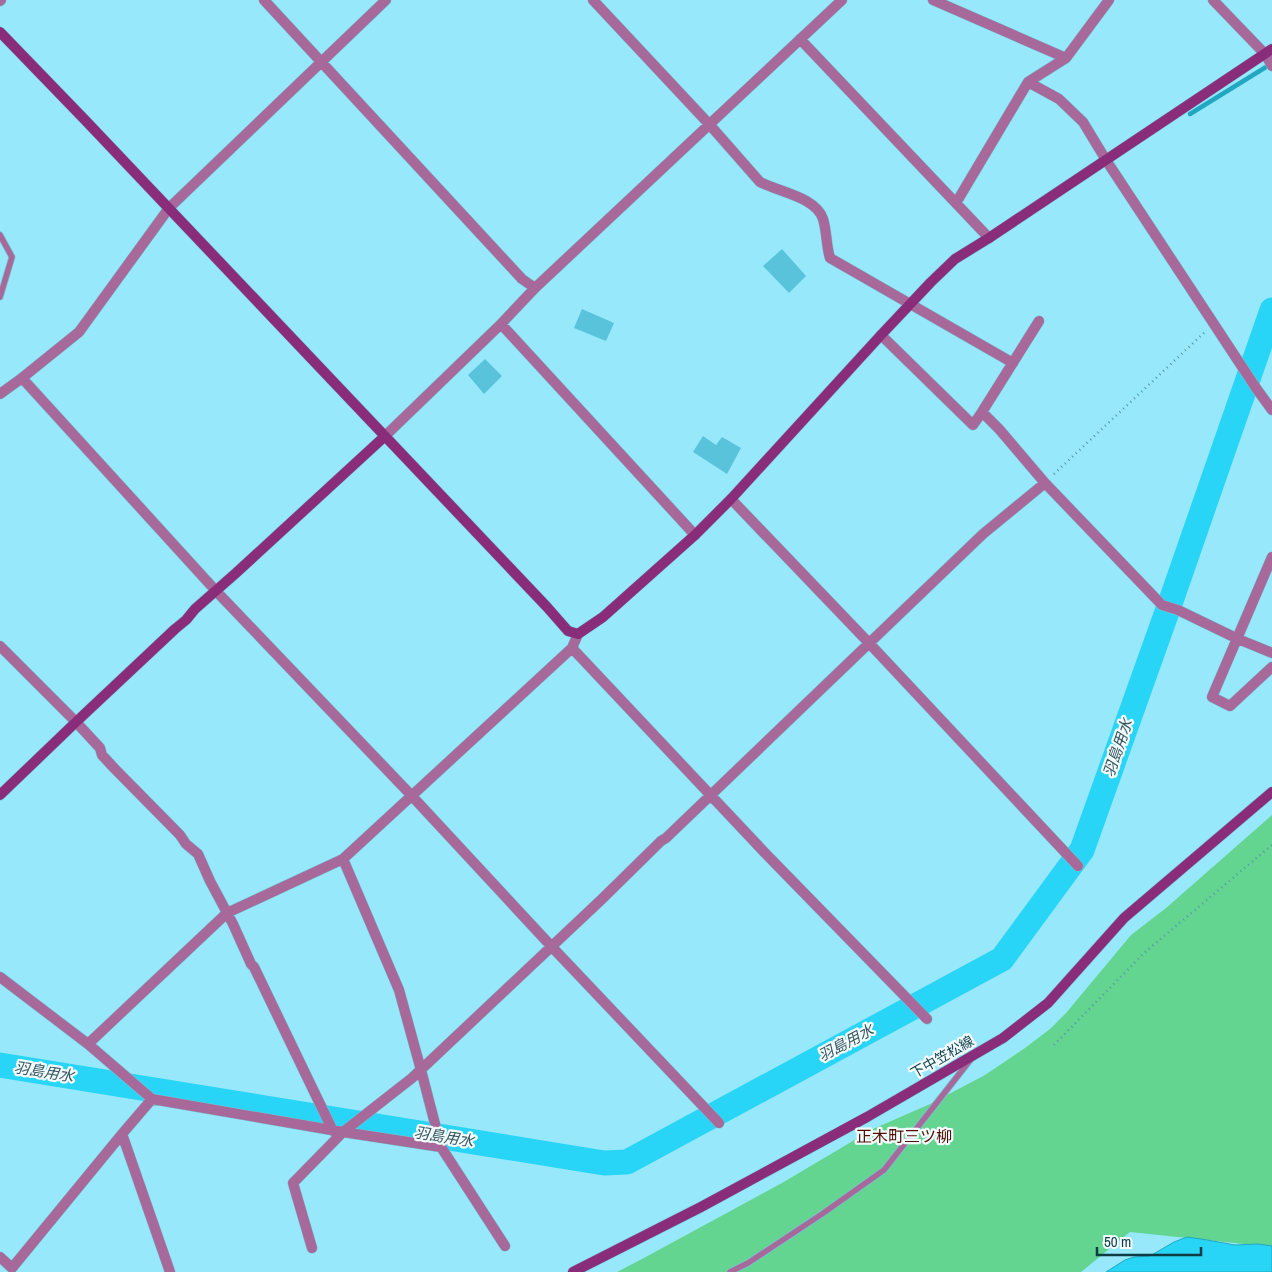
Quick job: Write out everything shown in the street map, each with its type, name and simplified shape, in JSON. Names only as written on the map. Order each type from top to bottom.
[{"type":"street","points":[[264,0],[522,279],[535,288]]},
{"type":"street","points":[[0,394],[79,332],[169,208],[386,0]]},
{"type":"street","points":[[593,0],[709,124],[760,182],[813,204],[819,210],[824,219],[830,258],[1013,363]]},
{"type":"street","points":[[0,794],[186,620],[195,609],[384,437],[501,324],[535,288],[842,0]]},
{"type":"street","points":[[933,0],[1066,58]]},
{"type":"street","points":[[956,203],[1028,82],[1066,58],[1109,0]]},
{"type":"street","points":[[1215,1],[1268,52],[1272,66]]},
{"type":"street","points":[[0,32],[169,208],[568,631],[578,634]]},
{"type":"street","points":[[800,39],[989,238]]},
{"type":"street","points":[[88,1044],[227,913],[343,859],[572,648],[578,634],[603,617],[695,535],[731,499],[910,304],[955,259],[1268,52]]},
{"type":"street","points":[[1028,82],[1059,99],[1083,122],[1106,160],[1272,410]]},
{"type":"street","points":[[881,335],[973,425],[1039,321]]},
{"type":"street","points":[[501,324],[695,535]]},
{"type":"street","points":[[22,378],[216,591],[719,1124]]},
{"type":"street","points":[[982,412],[1045,482],[1162,605],[1178,610],[1272,653]]},
{"type":"street","points":[[312,1248],[293,1183],[344,1132],[412,1078],[552,948],[661,841],[983,534],[1045,482]]},
{"type":"street","points":[[731,499],[1078,866]]},
{"type":"street","points":[[1272,557],[1212,697],[1230,706],[1272,668]]},
{"type":"street","points":[[0,646],[76,722],[100,748],[102,755],[114,768],[180,835],[186,844],[198,854],[332,1130]]},
{"type":"street","points":[[572,648],[766,854],[927,1019]]},
{"type":"street","name":"下中笠松線","points":[[573,1272],[701,1207],[867,1117],[1003,1038],[1048,1003],[1124,918],[1272,792]]},
{"type":"street","points":[[343,859],[398,990],[440,1146],[505,1246]]},
{"type":"street","points":[[0,978],[88,1044],[152,1099],[344,1132],[440,1146]]},
{"type":"street","points":[[0,1256],[11,1270],[152,1099]]},
{"type":"street","points":[[122,1134],[170,1272]]},
{"type":"lane","points":[[0,236],[12,257],[0,297]]},
{"type":"lane","points":[[730,1272],[748,1263],[822,1214],[884,1170],[975,1054]]},
{"type":"path","points":[[1045,482],[1214,323]]},
{"type":"path","points":[[1054,1045],[1144,953],[1272,845]]},
{"type":"green space","points":[[1272,815],[1272,1247],[1130,1232],[1081,1272],[617,1272],[782,1183],[873,1129],[930,1104],[985,1075],[1025,1048],[1050,1029],[1066,1013],[1131,935],[1166,908]]},
{"type":"water","points":[[1187,1237],[1235,1245],[1258,1244],[1272,1246],[1272,1272],[1106,1272],[1125,1260],[1134,1257],[1150,1256]]},
{"type":"building","points":[[782,249],[806,276],[789,293],[763,266]]},
{"type":"building","points":[[582,309],[614,323],[606,341],[574,328]]},
{"type":"building","points":[[485,359],[502,376],[484,394],[468,375]]},
{"type":"building","points":[[703,436],[716,445],[722,437],[741,448],[727,474],[693,452]]},
{"type":"waterway","points":[[1190,114],[1266,67]]},
{"type":"waterway","name":"羽島用水","points":[[0,1065],[604,1163],[627,1162],[1002,959],[1082,850],[1272,310]]},
{"type":"district","name":"正木町三ツ柳","points":[[904,1136]]}]
